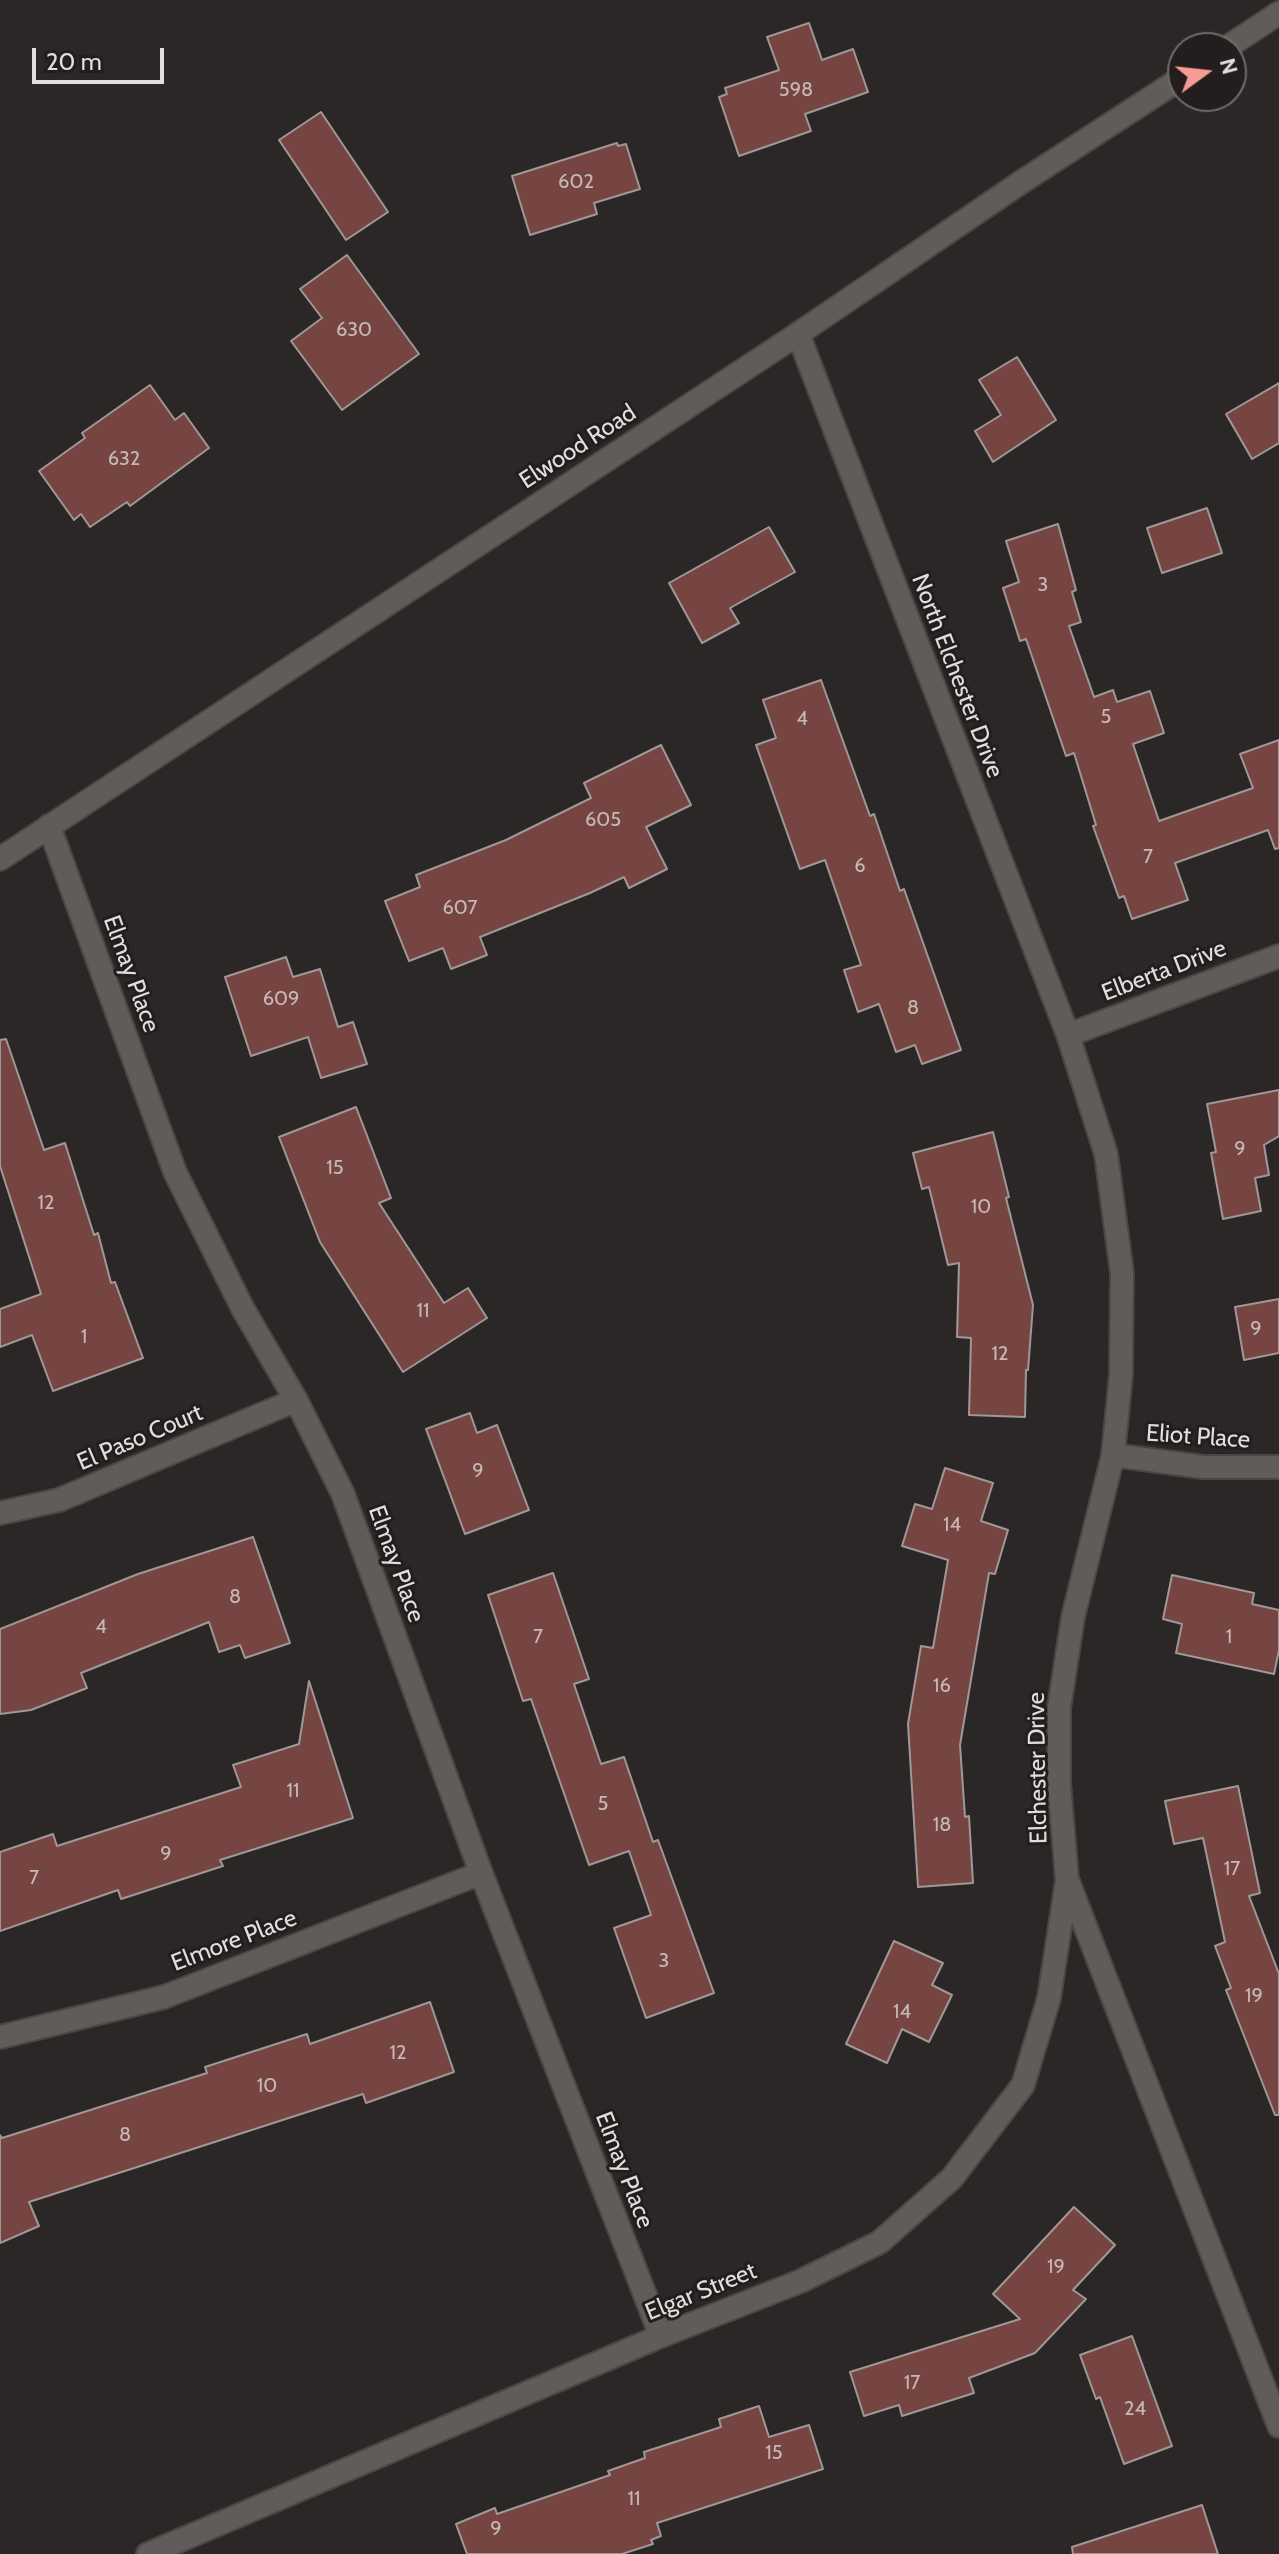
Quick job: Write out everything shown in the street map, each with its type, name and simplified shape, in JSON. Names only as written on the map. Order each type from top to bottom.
[{"type":"street","points":[[1247,34],[1279,13]]},
{"type":"street","name":"Elwood Road","points":[[0,859],[1167,87]]},
{"type":"street","name":"North Elchester Drive","points":[[798,334],[1068,1035]]},
{"type":"street","name":"Elmay Place","points":[[49,826],[175,1172],[243,1309],[296,1400],[343,1494],[481,1873],[661,2336]]},
{"type":"street","name":"Elberta Drive","points":[[1068,1035],[1279,956]]},
{"type":"street","name":"Elchester Drive","points":[[1068,1035],[1106,1154],[1122,1273],[1121,1374],[1113,1455],[1073,1617],[1059,1708],[1059,1783],[1067,1879],[1279,2426]]},
{"type":"street","name":"El Paso Court","points":[[0,1513],[59,1500],[296,1400]]},
{"type":"street","name":"Eliot Place","points":[[1113,1455],[1203,1467],[1279,1467]]},
{"type":"street","name":"Elmore Place","points":[[0,2037],[164,1997],[481,1873]]},
{"type":"street","name":"Elgar Street","points":[[148,2554],[661,2336],[801,2281],[880,2242],[952,2178],[1023,2085],[1049,1998],[1067,1879]]},
{"type":"building","points":[[809,23],[822,60],[853,49],[868,92],[805,114],[811,131],[739,156],[719,97],[727,94],[725,88],[779,70],[767,37]]},
{"type":"building","points":[[321,112],[388,212],[346,240],[279,140]]},
{"type":"building","points":[[617,143],[618,146],[626,144],[640,189],[594,203],[597,214],[530,235],[512,176]]},
{"type":"building","points":[[347,255],[419,354],[342,410],[291,341],[322,318],[300,289]]},
{"type":"building","points":[[1017,357],[1056,420],[993,462],[975,431],[1001,415],[979,380]]},
{"type":"building","points":[[1279,383],[1279,443],[1252,459],[1226,414]]},
{"type":"building","points":[[150,385],[175,420],[184,413],[209,448],[130,506],[127,502],[90,527],[81,514],[74,520],[39,471],[85,438],[82,433]]},
{"type":"building","points":[[1207,508],[1222,553],[1162,573],[1147,528]]},
{"type":"building","points":[[1058,524],[1076,590],[1072,592],[1081,622],[1069,626],[1094,697],[1113,690],[1117,702],[1150,691],[1164,733],[1133,744],[1159,821],[1253,788],[1240,754],[1279,740],[1279,848],[1275,849],[1268,830],[1175,863],[1188,900],[1132,919],[1124,896],[1119,898],[1093,826],[1096,825],[1074,753],[1066,756],[1026,639],[1020,641],[1003,588],[1019,582],[1006,541]]},
{"type":"building","points":[[769,527],[795,572],[730,608],[739,623],[702,643],[669,583]]},
{"type":"building","points":[[821,680],[870,816],[874,814],[900,891],[904,889],[961,1050],[922,1064],[915,1045],[896,1052],[879,1004],[858,1012],[844,970],[861,965],[825,860],[800,869],[756,745],[776,738],[763,700]]},
{"type":"building","points":[[661,745],[691,805],[646,827],[667,869],[629,888],[624,877],[480,937],[487,955],[451,969],[443,948],[409,961],[385,901],[420,887],[416,875],[506,840],[591,798],[584,783]]},
{"type":"building","points":[[286,957],[293,977],[320,969],[338,1027],[353,1022],[367,1064],[321,1078],[308,1037],[251,1056],[225,977]]},
{"type":"building","points":[[6,1039],[44,1150],[65,1143],[94,1235],[98,1233],[111,1283],[115,1282],[143,1358],[53,1391],[32,1335],[0,1347],[0,1309],[41,1294],[0,1166],[0,1040]]},
{"type":"building","points":[[1279,1090],[1279,1136],[1264,1145],[1269,1175],[1255,1178],[1261,1211],[1223,1219],[1211,1153],[1216,1152],[1207,1104]]},
{"type":"building","points":[[356,1107],[391,1198],[379,1203],[444,1303],[468,1288],[487,1318],[403,1372],[320,1242],[279,1137]]},
{"type":"building","points":[[993,1132],[1033,1305],[1025,1417],[969,1415],[971,1338],[957,1337],[959,1263],[948,1265],[929,1187],[922,1189],[913,1153]]},
{"type":"building","points":[[1279,1299],[1279,1353],[1244,1360],[1235,1307]]},
{"type":"building","points":[[470,1413],[477,1433],[497,1425],[529,1510],[465,1534],[426,1429]]},
{"type":"building","points":[[945,1468],[993,1483],[981,1521],[1008,1530],[995,1574],[989,1573],[960,1745],[973,1883],[918,1887],[908,1724],[921,1646],[933,1648],[948,1560],[902,1546],[915,1504],[932,1509]]},
{"type":"building","points":[[253,1537],[290,1643],[245,1658],[240,1645],[219,1652],[209,1622],[81,1673],[87,1688],[31,1710],[0,1714],[0,1629],[138,1574]]},
{"type":"building","points":[[553,1573],[589,1679],[574,1684],[601,1764],[624,1757],[653,1842],[658,1840],[714,1993],[646,2018],[614,1928],[651,1915],[629,1851],[589,1865],[531,1699],[523,1701],[488,1595]]},
{"type":"building","points":[[1172,1575],[1254,1593],[1252,1604],[1279,1610],[1279,1650],[1274,1674],[1176,1653],[1182,1624],[1163,1619]]},
{"type":"building","points":[[309,1681],[353,1818],[220,1860],[223,1866],[121,1899],[118,1890],[0,1931],[0,1852],[53,1834],[57,1846],[241,1787],[233,1765],[299,1744]]},
{"type":"building","points":[[1238,1786],[1260,1893],[1249,1896],[1279,1974],[1279,2115],[1275,2115],[1226,1990],[1231,1988],[1215,1946],[1225,1942],[1203,1838],[1174,1844],[1165,1801]]},
{"type":"building","points":[[894,1941],[943,1963],[932,1985],[952,1995],[929,2042],[902,2029],[887,2063],[846,2044]]},
{"type":"building","points":[[430,2002],[454,2072],[366,2103],[363,2094],[29,2202],[39,2226],[0,2243],[0,2135],[2,2138],[207,2073],[205,2067],[307,2034],[310,2044]]},
{"type":"building","points":[[1074,2207],[1115,2245],[1073,2290],[1086,2299],[1035,2353],[969,2378],[974,2393],[902,2416],[899,2405],[864,2416],[850,2372],[1020,2319],[993,2294]]},
{"type":"building","points":[[1132,2336],[1172,2446],[1124,2464],[1100,2397],[1096,2399],[1080,2355]]},
{"type":"building","points":[[759,2406],[769,2437],[809,2425],[823,2469],[657,2523],[661,2536],[651,2540],[653,2544],[622,2554],[467,2554],[456,2524],[495,2508],[497,2514],[610,2475],[608,2471],[645,2458],[644,2452],[721,2427],[719,2419]]},
{"type":"building","points":[[1202,2505],[1218,2554],[1073,2554],[1072,2547]]}]
